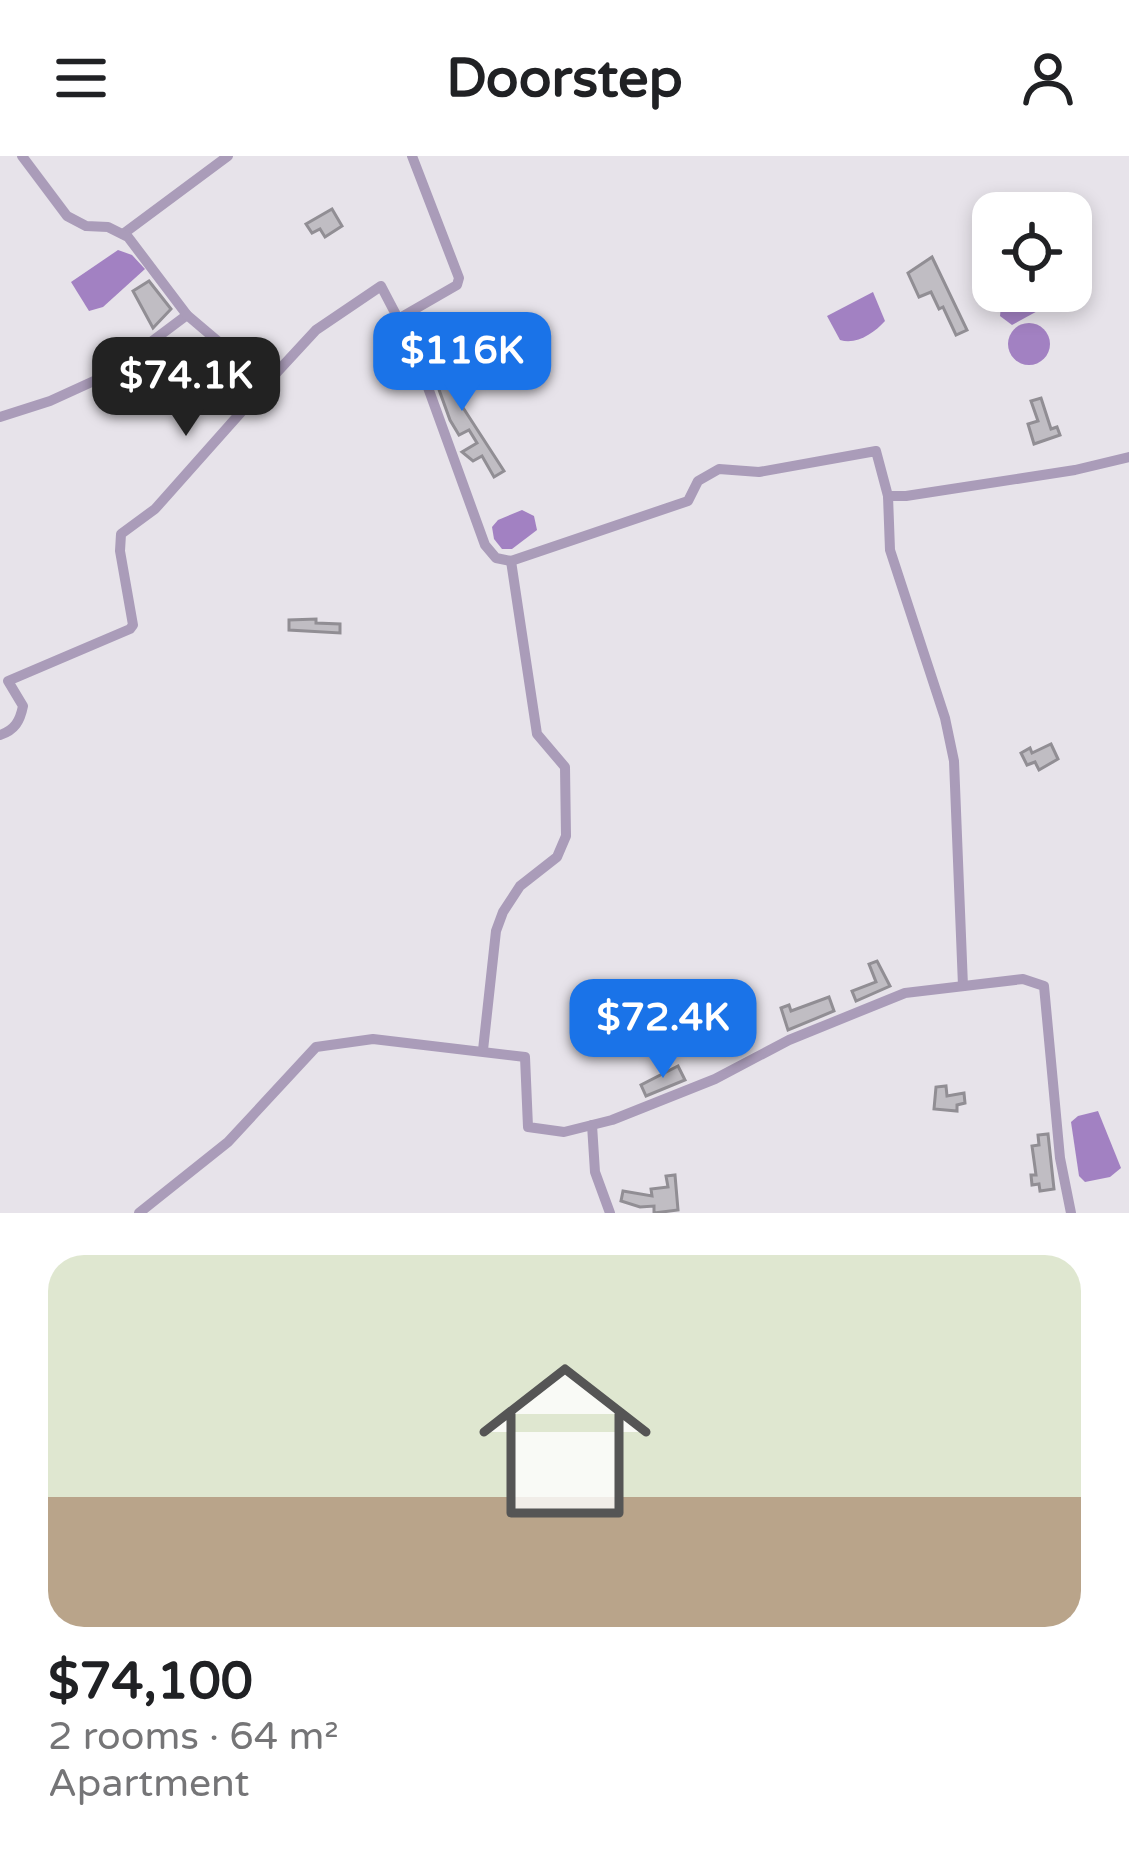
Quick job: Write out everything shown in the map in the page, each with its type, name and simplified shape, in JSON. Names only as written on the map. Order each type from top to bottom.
[{"type":"street","points":[[22,156],[67,216],[86,226],[108,227],[123,234],[168,284],[188,315],[267,383]]},
{"type":"street","points":[[123,234],[228,156]]},
{"type":"street","points":[[398,319],[457,285],[459,278],[412,156]]},
{"type":"street","points":[[8,681],[133,626],[122,534],[155,509],[316,330],[381,286],[414,350],[485,545],[496,558],[512,561],[688,502],[698,481],[719,469],[760,472],[876,452],[888,496],[890,550],[945,718],[954,760],[963,986]]},
{"type":"street","points":[[0,417],[107,375],[188,315]]},
{"type":"street","points":[[888,496],[1075,470],[1129,457]]},
{"type":"street","points":[[483,1050],[496,931],[503,912],[520,886],[557,857],[566,836],[565,767],[537,734],[512,561]]},
{"type":"street","points":[[0,667],[23,706],[10,732],[0,735]]},
{"type":"street","points":[[139,1213],[228,1142],[316,1046],[373,1040],[525,1057],[529,1127],[565,1132],[715,1079],[789,1040],[905,993],[1023,979],[1044,986],[1058,1138],[1071,1213]]},
{"type":"street","points":[[592,1125],[595,1172],[610,1213]]},
{"type":"shaded area","points":[[118,250],[132,255],[145,269],[103,307],[89,311],[71,282]]},
{"type":"shaded area","points":[[873,292],[885,321],[865,337],[840,340],[827,316]]},
{"type":"shaded area","points":[[1000,312],[1036,312],[1012,325]]},
{"type":"shaded area","points":[[1029,323],[1044,329],[1050,344],[1044,359],[1029,365],[1014,359],[1008,344],[1014,329]]},
{"type":"shaded area","points":[[522,510],[534,516],[537,530],[512,549],[502,549],[492,527]]},
{"type":"shaded area","points":[[1098,1111],[1121,1168],[1110,1177],[1085,1182],[1079,1176],[1071,1122]]},
{"type":"building","points":[[332,209],[342,226],[325,237],[320,229],[312,233],[306,224]]},
{"type":"building","points":[[932,257],[967,330],[956,335],[943,307],[939,309],[931,292],[919,297],[908,273]]},
{"type":"building","points":[[149,281],[171,309],[153,328],[133,291]]},
{"type":"building","points":[[454,355],[460,365],[448,372],[454,383],[449,386],[504,471],[494,477],[482,456],[473,461],[462,452],[477,443],[469,430],[459,435],[450,420],[429,362],[437,358],[440,363]]},
{"type":"building","points":[[1041,398],[1051,429],[1057,427],[1060,435],[1034,444],[1028,424],[1038,421],[1031,401]]},
{"type":"building","points":[[316,619],[316,623],[340,624],[340,633],[289,630],[289,620]]},
{"type":"building","points":[[1051,744],[1058,759],[1039,770],[1035,762],[1027,765],[1021,753]]},
{"type":"building","points":[[877,961],[890,986],[856,1001],[852,991],[876,982],[869,964]]},
{"type":"building","points":[[829,997],[834,1011],[788,1030],[781,1008],[789,1005],[791,1011]]},
{"type":"building","points":[[678,1066],[685,1080],[646,1096],[641,1085]]},
{"type":"building","points":[[946,1086],[947,1096],[964,1093],[965,1103],[957,1105],[957,1111],[934,1109],[936,1087]]},
{"type":"building","points":[[1048,1134],[1054,1189],[1040,1191],[1039,1184],[1032,1185],[1031,1175],[1036,1175],[1032,1146],[1039,1145],[1038,1135]]},
{"type":"building","points":[[675,1175],[678,1210],[654,1213],[654,1206],[621,1201],[623,1191],[652,1196],[651,1189],[668,1187],[666,1176]]}]
